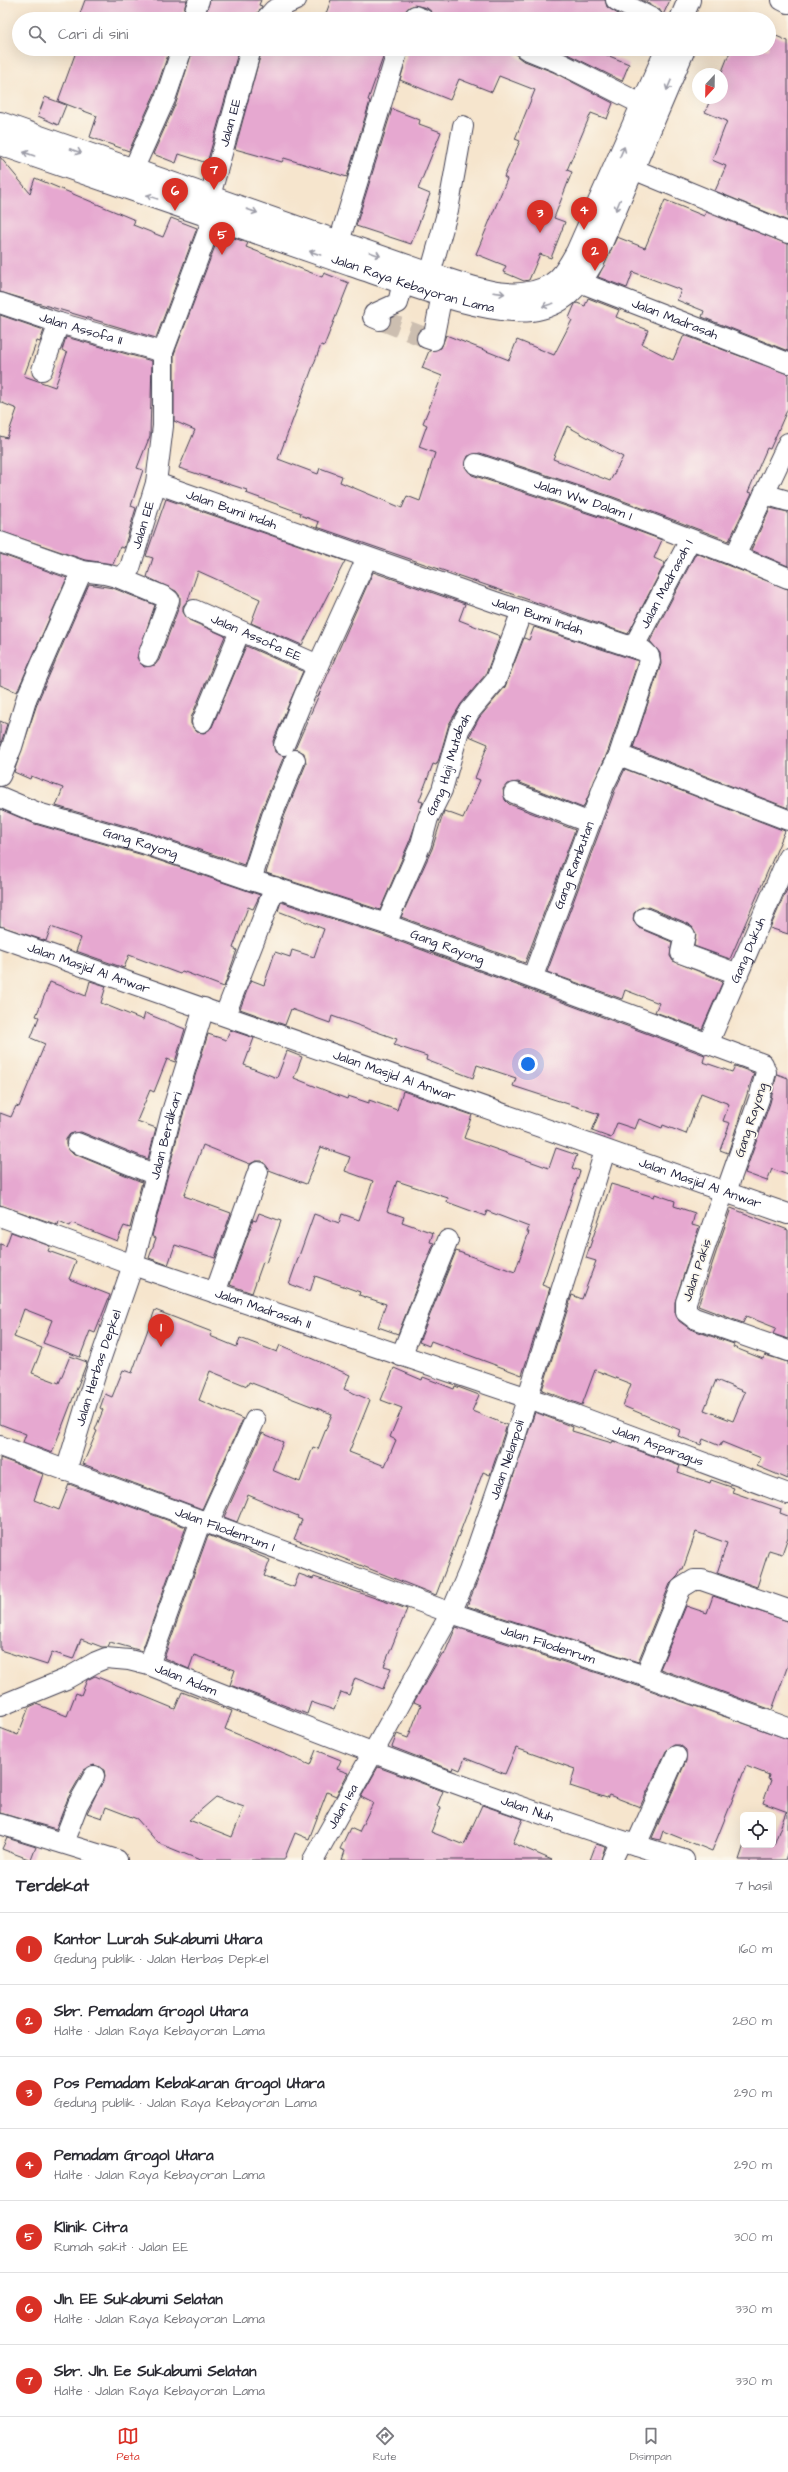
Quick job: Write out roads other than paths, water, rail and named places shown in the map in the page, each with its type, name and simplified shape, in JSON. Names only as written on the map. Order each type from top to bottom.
[{"type":"main road","points":[[684,12],[689,0]]},
{"type":"main road","points":[[699,12],[704,0]]},
{"type":"main road","name":"Jalan Raya Kebayoran Lama","points":[[0,144],[100,169],[211,207],[403,282],[484,306],[532,310],[559,302],[571,280],[578,252],[643,105],[672,56]]},
{"type":"main road","name":"Jalan Raya Kebayoran Lama","points":[[0,123],[100,169],[133,170],[211,207],[339,242],[430,274],[487,291],[513,294],[533,293],[552,285],[571,280],[594,260],[633,169],[674,56]]},
{"type":"street","points":[[195,12],[199,0]]},
{"type":"street","points":[[272,12],[296,0]]},
{"type":"street","points":[[616,0],[639,12]]},
{"type":"street","points":[[782,0],[788,3]]},
{"type":"street","points":[[133,170],[156,120],[179,56]]},
{"type":"street","name":"Jalan EE","points":[[117,577],[124,575],[130,568],[156,483],[163,426],[163,352],[211,207],[249,56]]},
{"type":"street","points":[[339,242],[396,56]]},
{"type":"street","points":[[543,56],[643,105]]},
{"type":"street","points":[[430,274],[448,210],[463,126]]},
{"type":"street","points":[[633,169],[788,233]]},
{"type":"street","name":"Jalan Madrasah","points":[[571,280],[788,363]]},
{"type":"street","points":[[380,320],[372,317],[374,314],[398,303],[403,282]]},
{"type":"street","points":[[427,338],[433,340],[442,294]]},
{"type":"street","name":"Jalan Assofa II","points":[[0,303],[59,323],[163,352]]},
{"type":"street","points":[[42,370],[59,323]]},
{"type":"street","points":[[735,556],[788,443]]},
{"type":"street","name":"Jalan Ww Dalam I","points":[[476,464],[609,508],[690,540]]},
{"type":"street","name":"Jalan Bumi Indah","points":[[156,483],[522,611],[634,646],[647,654],[650,661],[619,755]]},
{"type":"street","points":[[764,494],[788,501]]},
{"type":"street","name":"Jalan Madrasah I","points":[[634,646],[690,540],[735,556],[788,578]]},
{"type":"street","points":[[0,542],[82,571],[117,577],[168,599],[148,656]]},
{"type":"street","points":[[251,880],[318,665],[367,558]]},
{"type":"street","points":[[0,776],[12,747],[27,697],[82,571]]},
{"type":"street","name":"Jalan Assofa EE","points":[[194,610],[318,665]]},
{"type":"street","name":"Gang Haji Mutabah","points":[[386,924],[421,844],[428,818],[442,790],[459,730],[470,712],[496,680],[522,611]]},
{"type":"street","points":[[202,722],[240,630]]},
{"type":"street","points":[[619,755],[788,820]]},
{"type":"street","name":"Gang Rambutan","points":[[532,976],[604,785],[619,755]]},
{"type":"street","points":[[514,793],[590,823]]},
{"type":"street","name":"Gang Rayong","points":[[0,797],[38,813],[146,844],[386,924],[532,976],[763,1064],[766,1072],[759,1099],[725,1192]]},
{"type":"street","name":"Gang Dukuh","points":[[708,1044],[788,857]]},
{"type":"street","points":[[225,1015],[275,887]]},
{"type":"street","points":[[644,918],[685,935],[681,953],[738,974]]},
{"type":"street","name":"Jalan Masjid Al Anwar","points":[[0,937],[225,1015],[605,1151],[788,1214]]},
{"type":"street","name":"Jalan Berdikari","points":[[133,1265],[156,1175],[204,1008]]},
{"type":"street","points":[[77,1143],[156,1175]]},
{"type":"street","name":"Jalan Nelanpoli","points":[[372,1754],[451,1613],[469,1571],[512,1447],[605,1151]]},
{"type":"street","points":[[215,1293],[258,1172]]},
{"type":"street","name":"Jalan Pakis","points":[[725,1192],[686,1302],[686,1312],[694,1318],[788,1351]]},
{"type":"street","name":"Jalan Madrasah II","points":[[0,1216],[133,1265],[527,1398]]},
{"type":"street","points":[[401,1356],[448,1240]]},
{"type":"street","name":"Jalan Herbas Depkel","points":[[66,1471],[97,1369],[133,1265]]},
{"type":"street","name":"Jalan Asparagus","points":[[527,1398],[788,1494]]},
{"type":"street","points":[[149,1665],[204,1522],[255,1420]]},
{"type":"street","name":"Jalan Filodenrum I","points":[[0,1446],[451,1613]]},
{"type":"street","points":[[645,1676],[681,1588],[688,1582],[702,1580],[788,1610]]},
{"type":"street","name":"Jalan Filodenrum","points":[[451,1613],[645,1676],[788,1728]]},
{"type":"street","name":"Jalan Adam","points":[[0,1706],[66,1679],[106,1658],[129,1660],[149,1665],[372,1754]]},
{"type":"street","name":"Jalan Nuh","points":[[372,1754],[628,1843],[684,1860]]},
{"type":"street","name":"Jalan Isa","points":[[313,1860],[372,1754]]},
{"type":"street","points":[[612,1860],[628,1843],[676,1756]]},
{"type":"street","points":[[63,1843],[78,1804],[94,1776]]},
{"type":"street","points":[[0,1824],[117,1860]]},
{"type":"tunnel","points":[[380,320],[427,338]]},
{"type":"place","name":"Sbr. Jln. Ee Sukabumi Selatan","points":[[214,190]]},
{"type":"place","name":"Jln. EE Sukabumi Selatan","points":[[175,211]]},
{"type":"place","name":"Pemadam Grogol Utara","points":[[584,230]]},
{"type":"place","name":"Pos Pemadam Kebakaran Grogol Utara","points":[[540,233]]},
{"type":"place","name":"Klinik Citra","points":[[222,255]]},
{"type":"place","name":"Sbr. Pemadam Grogol Utara","points":[[595,271]]},
{"type":"place","name":"Kantor Lurah Sukabumi Utara","points":[[161,1347]]}]
